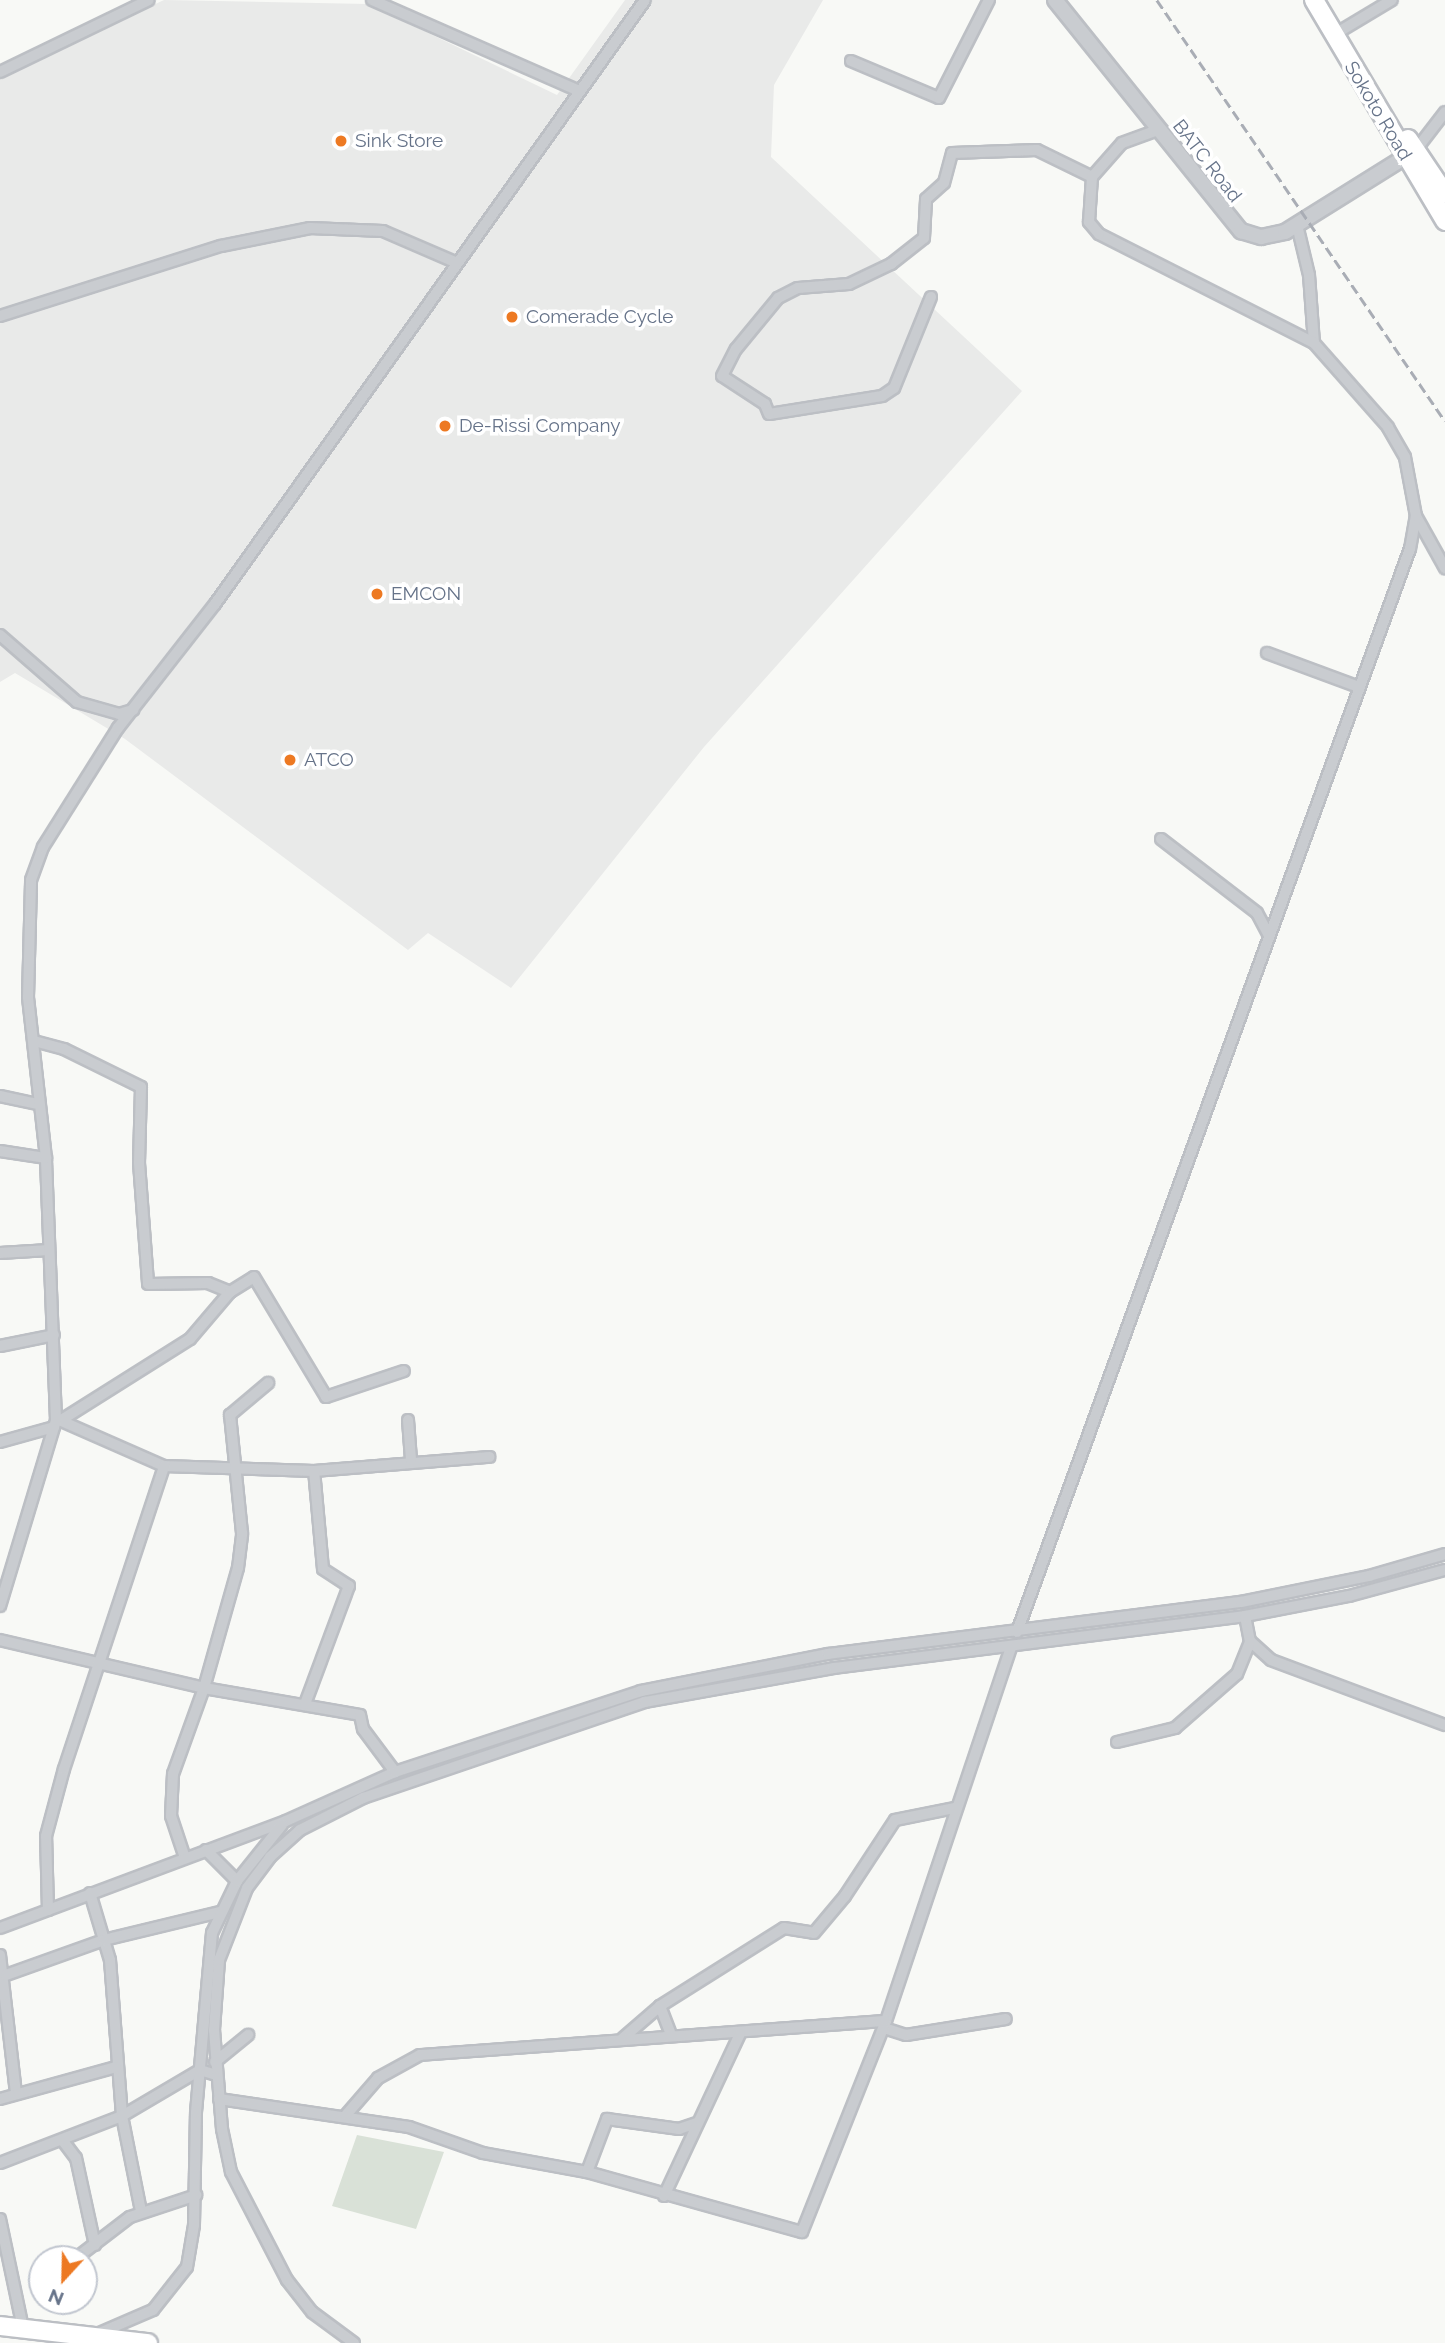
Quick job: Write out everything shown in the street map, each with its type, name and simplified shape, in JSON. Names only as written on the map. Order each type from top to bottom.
[{"type":"main road","name":"Sokoto Road","points":[[1314,0],[1410,154],[1445,194]]},
{"type":"main road","name":"Sokoto Road","points":[[1324,0],[1445,221]]},
{"type":"main road","points":[[0,2326],[148,2343]]},
{"type":"street","points":[[0,72],[149,0]]},
{"type":"street","points":[[372,0],[579,91]]},
{"type":"street","points":[[0,1606],[58,1422],[46,1158],[28,996],[31,880],[51,832],[133,710],[215,604],[455,262],[645,0]]},
{"type":"street","points":[[851,61],[939,97],[989,0]]},
{"type":"street","name":"BATC Road","points":[[1055,0],[1241,230],[1261,237],[1297,225],[1410,154]]},
{"type":"street","points":[[1342,30],[1392,0]]},
{"type":"street","points":[[1410,154],[1445,112]]},
{"type":"street","points":[[1158,130],[1122,143],[1092,177],[1089,222],[1099,234],[1314,343],[1388,427],[1405,457],[1416,516],[1445,568]]},
{"type":"street","points":[[931,297],[894,388],[882,396],[769,414],[765,404],[722,376],[736,349],[778,298],[798,288],[849,284],[891,264],[924,238],[926,199],[944,183],[952,153],[1037,150],[1092,177]]},
{"type":"street","points":[[1297,225],[1310,275],[1314,343]]},
{"type":"street","points":[[0,316],[221,246],[310,228],[383,231],[455,262]]},
{"type":"street","points":[[1017,1632],[1410,549],[1416,516]]},
{"type":"street","points":[[0,635],[77,702],[119,714],[133,710]]},
{"type":"street","points":[[1267,653],[1359,687]]},
{"type":"street","points":[[1161,839],[1257,913],[1269,936]]},
{"type":"street","points":[[1257,913],[1280,905]]},
{"type":"street","points":[[34,1041],[64,1049],[141,1087],[139,1163],[148,1284],[208,1283],[230,1292]]},
{"type":"street","points":[[0,1096],[39,1104]]},
{"type":"street","points":[[0,1151],[46,1158]]},
{"type":"street","points":[[0,1253],[49,1250]]},
{"type":"street","points":[[0,1442],[58,1422],[190,1339],[230,1292],[254,1277],[326,1397],[404,1371]]},
{"type":"street","points":[[0,1346],[54,1335]]},
{"type":"street","points":[[184,1858],[171,1816],[173,1774],[204,1688],[238,1567],[242,1533],[230,1415],[268,1383]]},
{"type":"street","points":[[408,1420],[411,1460]]},
{"type":"street","points":[[58,1422],[164,1466],[235,1465],[314,1472],[411,1460],[489,1457]]},
{"type":"street","points":[[48,1910],[46,1836],[164,1466]]},
{"type":"street","points":[[305,1704],[349,1586],[323,1569],[314,1472]]},
{"type":"street","points":[[0,1928],[286,1821],[395,1772],[641,1690],[828,1654],[1192,1609],[1369,1576],[1445,1554]]},
{"type":"street","points":[[86,2337],[153,2310],[176,2287],[191,2253],[196,2195],[200,2070],[210,1998],[225,1937],[258,1871],[300,1830],[363,1798],[645,1702],[834,1668],[1245,1616],[1349,1597],[1445,1570]]},
{"type":"street","points":[[1192,1609],[1192,1623]]},
{"type":"street","points":[[1117,1742],[1175,1728],[1237,1674],[1250,1641],[1245,1616]]},
{"type":"street","points":[[0,1640],[204,1688],[360,1715],[363,1729],[395,1772]]},
{"type":"street","points":[[1250,1641],[1271,1660],[1445,1725]]},
{"type":"street","points":[[219,2099],[346,2115],[432,2133],[483,2153],[587,2172],[794,2232],[806,2230],[885,2024],[954,1808],[1011,1647]]},
{"type":"street","points":[[622,2038],[660,2006],[784,1928],[814,1933],[845,1896],[895,1820],[954,1808]]},
{"type":"street","points":[[286,1821],[237,1881],[220,1912],[207,1955],[219,2099],[232,2172],[287,2280],[312,2312],[354,2343]]},
{"type":"street","points":[[206,1850],[237,1881]]},
{"type":"street","points":[[90,1893],[112,1976],[116,2067],[122,2116],[141,2211]]},
{"type":"street","points":[[6,1975],[104,1940],[220,1912]]},
{"type":"street","points":[[0,1955],[6,1975],[16,2094]]},
{"type":"street","points":[[660,2006],[671,2034]]},
{"type":"street","points":[[346,2115],[378,2078],[420,2055],[671,2034],[740,2034],[885,2024],[906,2035],[1006,2019]]},
{"type":"street","points":[[664,2196],[740,2034]]},
{"type":"street","points":[[215,2062],[248,2035]]},
{"type":"street","points":[[0,2098],[116,2067]]},
{"type":"street","points":[[0,2162],[63,2141],[95,2123],[122,2116],[200,2070],[216,2075]]},
{"type":"street","points":[[587,2172],[607,2119],[679,2129],[696,2123]]},
{"type":"street","points":[[63,2141],[76,2158],[95,2245],[141,2211],[196,2195]]},
{"type":"street","points":[[0,2219],[23,2328]]},
{"type":"shaded area","points":[[164,0],[368,4],[557,95],[625,0],[823,0],[774,85],[771,157],[1022,391],[704,747],[511,988],[428,933],[408,950],[125,739],[15,673],[0,682],[0,77]]},
{"type":"shaded area","points":[[357,2135],[444,2152],[416,2229],[332,2206]]},
{"type":"railway","points":[[1157,0],[1445,421]]},
{"type":"place","name":"Sink Store","points":[[341,141]]},
{"type":"place","name":"Comerade Cycle","points":[[512,317]]},
{"type":"place","name":"De-Rissi Company","points":[[445,426]]},
{"type":"place","name":"EMCON","points":[[377,594]]},
{"type":"place","name":"ATCO","points":[[290,760]]}]
